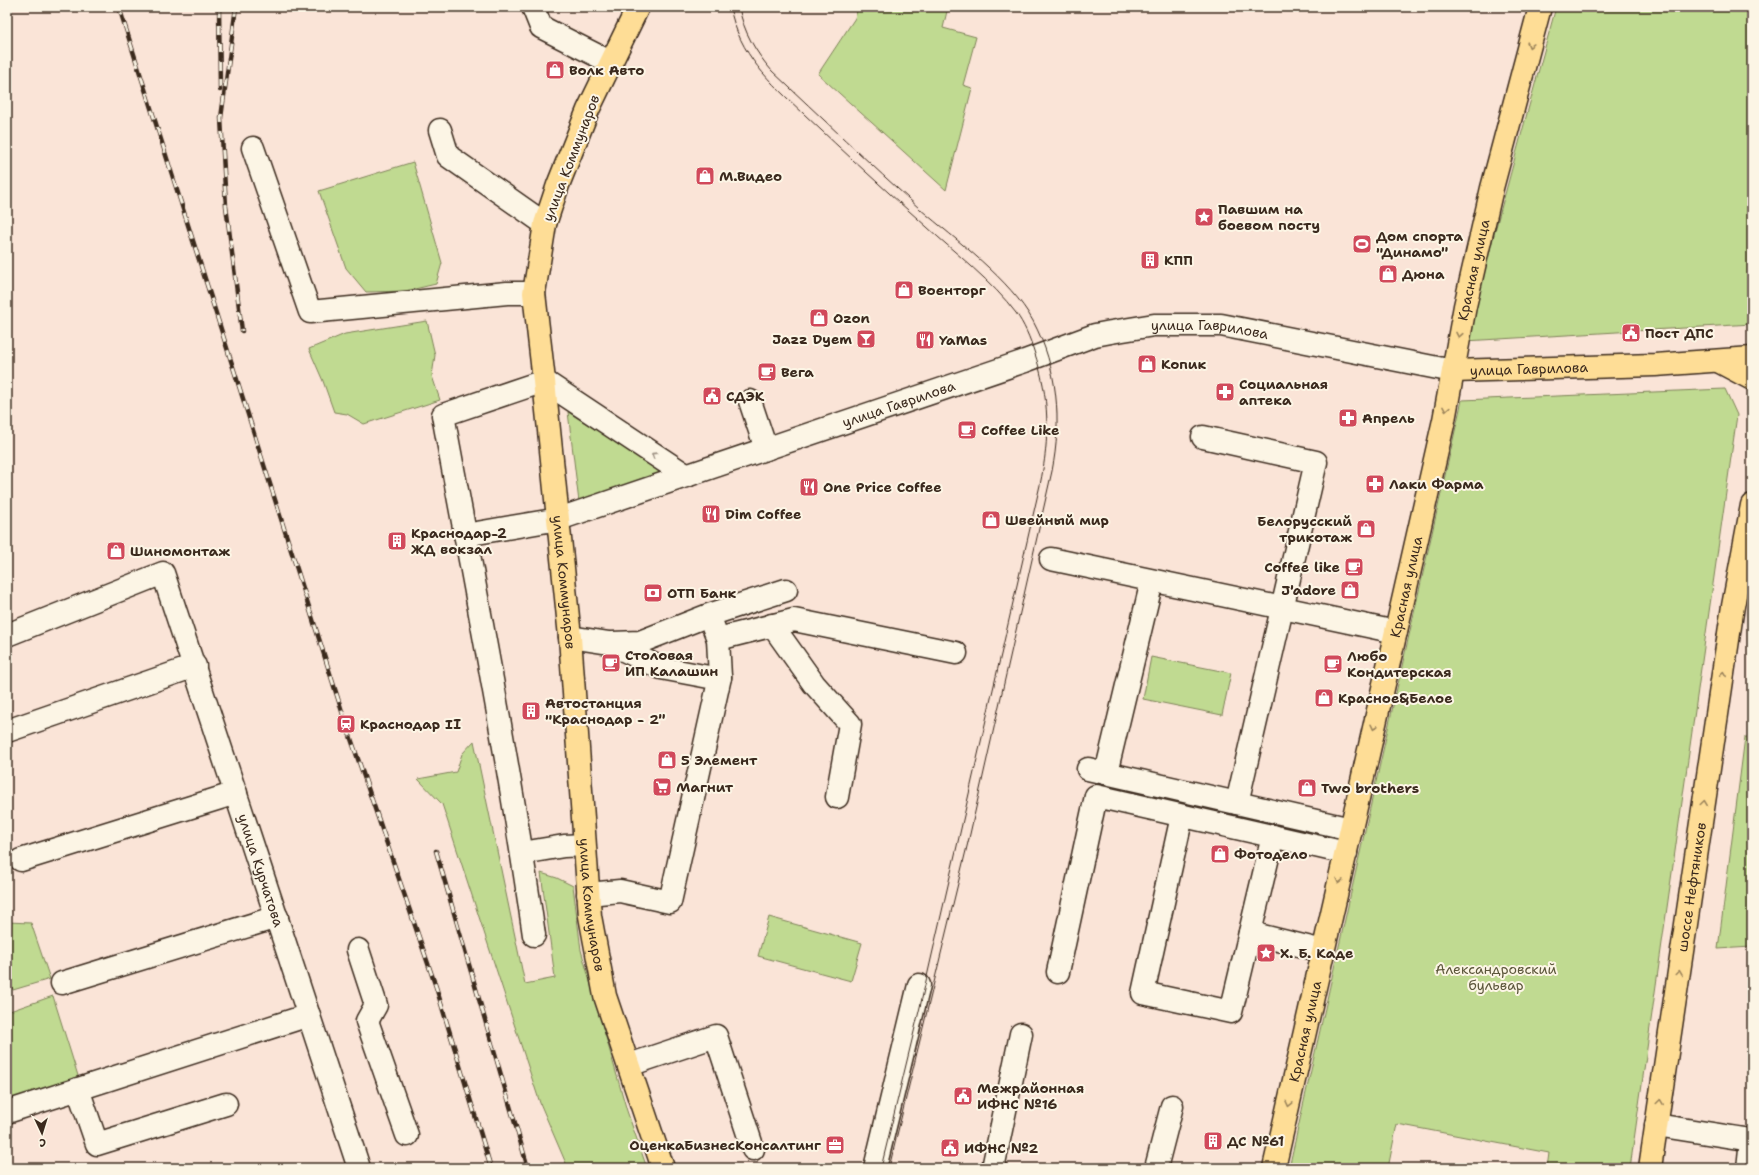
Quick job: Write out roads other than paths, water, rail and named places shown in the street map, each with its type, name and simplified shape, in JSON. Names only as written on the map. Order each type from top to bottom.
[{"type":"main road","name":"улица Коммунаров","points":[[638,7],[610,62],[573,146],[545,224],[534,293],[559,519],[570,637],[590,916],[605,996],[663,1168]]},
{"type":"main road","name":"Красная улица","points":[[1274,1168],[1444,420],[1465,306],[1492,188],[1540,7]]},
{"type":"main road","name":"улица Гаврилова","points":[[1452,371],[1654,365],[1752,358]]},
{"type":"main road","points":[[1717,360],[1752,379]]},
{"type":"main road","name":"шоссе Нефтяников","points":[[1650,1168],[1733,606],[1752,505]]},
{"type":"street","points":[[533,7],[541,27],[610,62]]},
{"type":"street","points":[[440,130],[448,156],[545,224]]},
{"type":"street","points":[[252,148],[310,312],[507,293],[534,293]]},
{"type":"street","name":"улица Гаврилова","points":[[466,535],[559,519],[1025,361],[1095,335],[1154,325],[1221,325],[1452,371]]},
{"type":"street","points":[[534,935],[522,853],[466,535],[443,415],[544,381],[687,476]]},
{"type":"street","points":[[750,401],[766,449]]},
{"type":"street","points":[[1204,437],[1316,462],[1237,803]]},
{"type":"street","points":[[1051,559],[1396,632]]},
{"type":"street","name":"улица Курчатова","points":[[7,635],[163,573],[195,666],[359,1168]]},
{"type":"street","points":[[1152,581],[1097,771],[1351,829]]},
{"type":"street","points":[[570,637],[609,643],[640,642],[709,616],[786,590]]},
{"type":"street","points":[[588,894],[620,892],[670,902],[720,677],[718,639],[709,616]]},
{"type":"street","points":[[718,639],[794,620],[956,652]]},
{"type":"street","points":[[772,625],[814,684],[850,724],[837,797]]},
{"type":"street","points":[[609,643],[662,668],[709,677],[720,677]]},
{"type":"street","points":[[7,731],[195,666]]},
{"type":"street","points":[[21,860],[236,793]]},
{"type":"street","points":[[1058,972],[1096,796],[1346,852]]},
{"type":"street","points":[[1182,816],[1143,993],[1231,1012],[1272,836]]},
{"type":"street","points":[[522,853],[564,846],[584,845]]},
{"type":"street","points":[[62,983],[277,917]]},
{"type":"street","points":[[1250,933],[1323,951]]},
{"type":"street","points":[[358,950],[376,1004],[367,1021],[407,1135]]},
{"type":"street","points":[[875,1168],[919,985]]},
{"type":"street","points":[[7,1112],[309,1015]]},
{"type":"street","points":[[993,1168],[1021,1034]]},
{"type":"street","points":[[629,1065],[716,1036],[753,1149]]},
{"type":"street","points":[[78,1090],[97,1144],[226,1104]]},
{"type":"street","points":[[1156,1168],[1172,1106]]},
{"type":"street","points":[[1656,1125],[1752,1141],[1748,1168]]},
{"type":"tram line","points":[[730,7],[734,24],[748,54],[779,91],[985,279],[1007,301],[1016,313],[1029,336],[1039,368],[1046,402],[1046,451],[1040,485],[920,1007],[881,1168]]},
{"type":"tram line","points":[[739,7],[744,25],[751,41],[772,71],[901,192],[982,261],[1011,291],[1033,321],[1041,339],[1048,357],[1056,395],[1057,433],[1052,471],[970,834],[889,1168]]},
{"type":"railway","points":[[119,7],[346,724],[436,987],[491,1168]]},
{"type":"railway","points":[[219,7],[220,90]]},
{"type":"railway","points":[[236,7],[221,118],[226,206],[242,331]]},
{"type":"railway","points":[[436,851],[528,1168]]},
{"type":"place","name":"Волк Авто","points":[[555,70]]},
{"type":"place","name":"М.Видео","points":[[705,176]]},
{"type":"place","name":"Павшим на боевом посту","points":[[1204,217]]},
{"type":"place","name":"Дом спорта \"Динамо\"","points":[[1362,244]]},
{"type":"place","name":"КПП","points":[[1150,260]]},
{"type":"place","name":"Дюна","points":[[1388,274]]},
{"type":"place","name":"Военторг","points":[[904,290]]},
{"type":"place","name":"Ozon","points":[[819,318]]},
{"type":"place","name":"Пост ДПС","points":[[1631,333]]},
{"type":"place","name":"Jazz Dyem","points":[[866,339]]},
{"type":"place","name":"YaMas","points":[[925,340]]},
{"type":"place","name":"Копик","points":[[1147,364]]},
{"type":"place","name":"Вега","points":[[767,372]]},
{"type":"place","name":"Социальная аптека","points":[[1225,392]]},
{"type":"place","name":"СДЭК","points":[[712,396]]},
{"type":"place","name":"Апрель","points":[[1348,418]]},
{"type":"place","name":"Coffee Like","points":[[967,430]]},
{"type":"place","name":"Лаки Фарма","points":[[1375,484]]},
{"type":"place","name":"One Price Coffee","points":[[809,487]]},
{"type":"place","name":"Dim Coffee","points":[[711,514]]},
{"type":"place","name":"Швейный мир","points":[[991,520]]},
{"type":"place","name":"Белорусский трикотаж","points":[[1366,529]]},
{"type":"place","name":"Краснодар-2 ЖД вокзал","points":[[397,541]]},
{"type":"place","name":"Шиномонтаж","points":[[116,551]]},
{"type":"place","name":"Coffee like","points":[[1354,567]]},
{"type":"place","name":"J'adore","points":[[1350,590]]},
{"type":"place","name":"ОТП Банк","points":[[653,593]]},
{"type":"place","name":"Столовая ИП Калашин","points":[[611,663]]},
{"type":"place","name":"Любо Кондитерская","points":[[1333,664]]},
{"type":"place","name":"Красное&Белое","points":[[1324,698]]},
{"type":"place","name":"Автостанция \"Краснодар - 2\"","points":[[531,711]]},
{"type":"place","name":"Краснодар II","points":[[346,724]]},
{"type":"place","name":"5 Элемент","points":[[667,760]]},
{"type":"place","name":"Магнит","points":[[662,787]]},
{"type":"place","name":"Two brothers","points":[[1307,788]]},
{"type":"place","name":"Фотодело","points":[[1220,854]]},
{"type":"place","name":"Х. Б. Каде","points":[[1266,953]]},
{"type":"place","name":"Межрайонная ИФНС №16","points":[[963,1096]]},
{"type":"place","name":"ДС №61","points":[[1213,1141]]},
{"type":"place","name":"ОценкаБизнесКонсалтинг","points":[[835,1145]]},
{"type":"place","name":"ИФНС №2","points":[[950,1148]]},
{"type":"park label","name":"Александровский бульвар","points":[[1496,978]]}]
